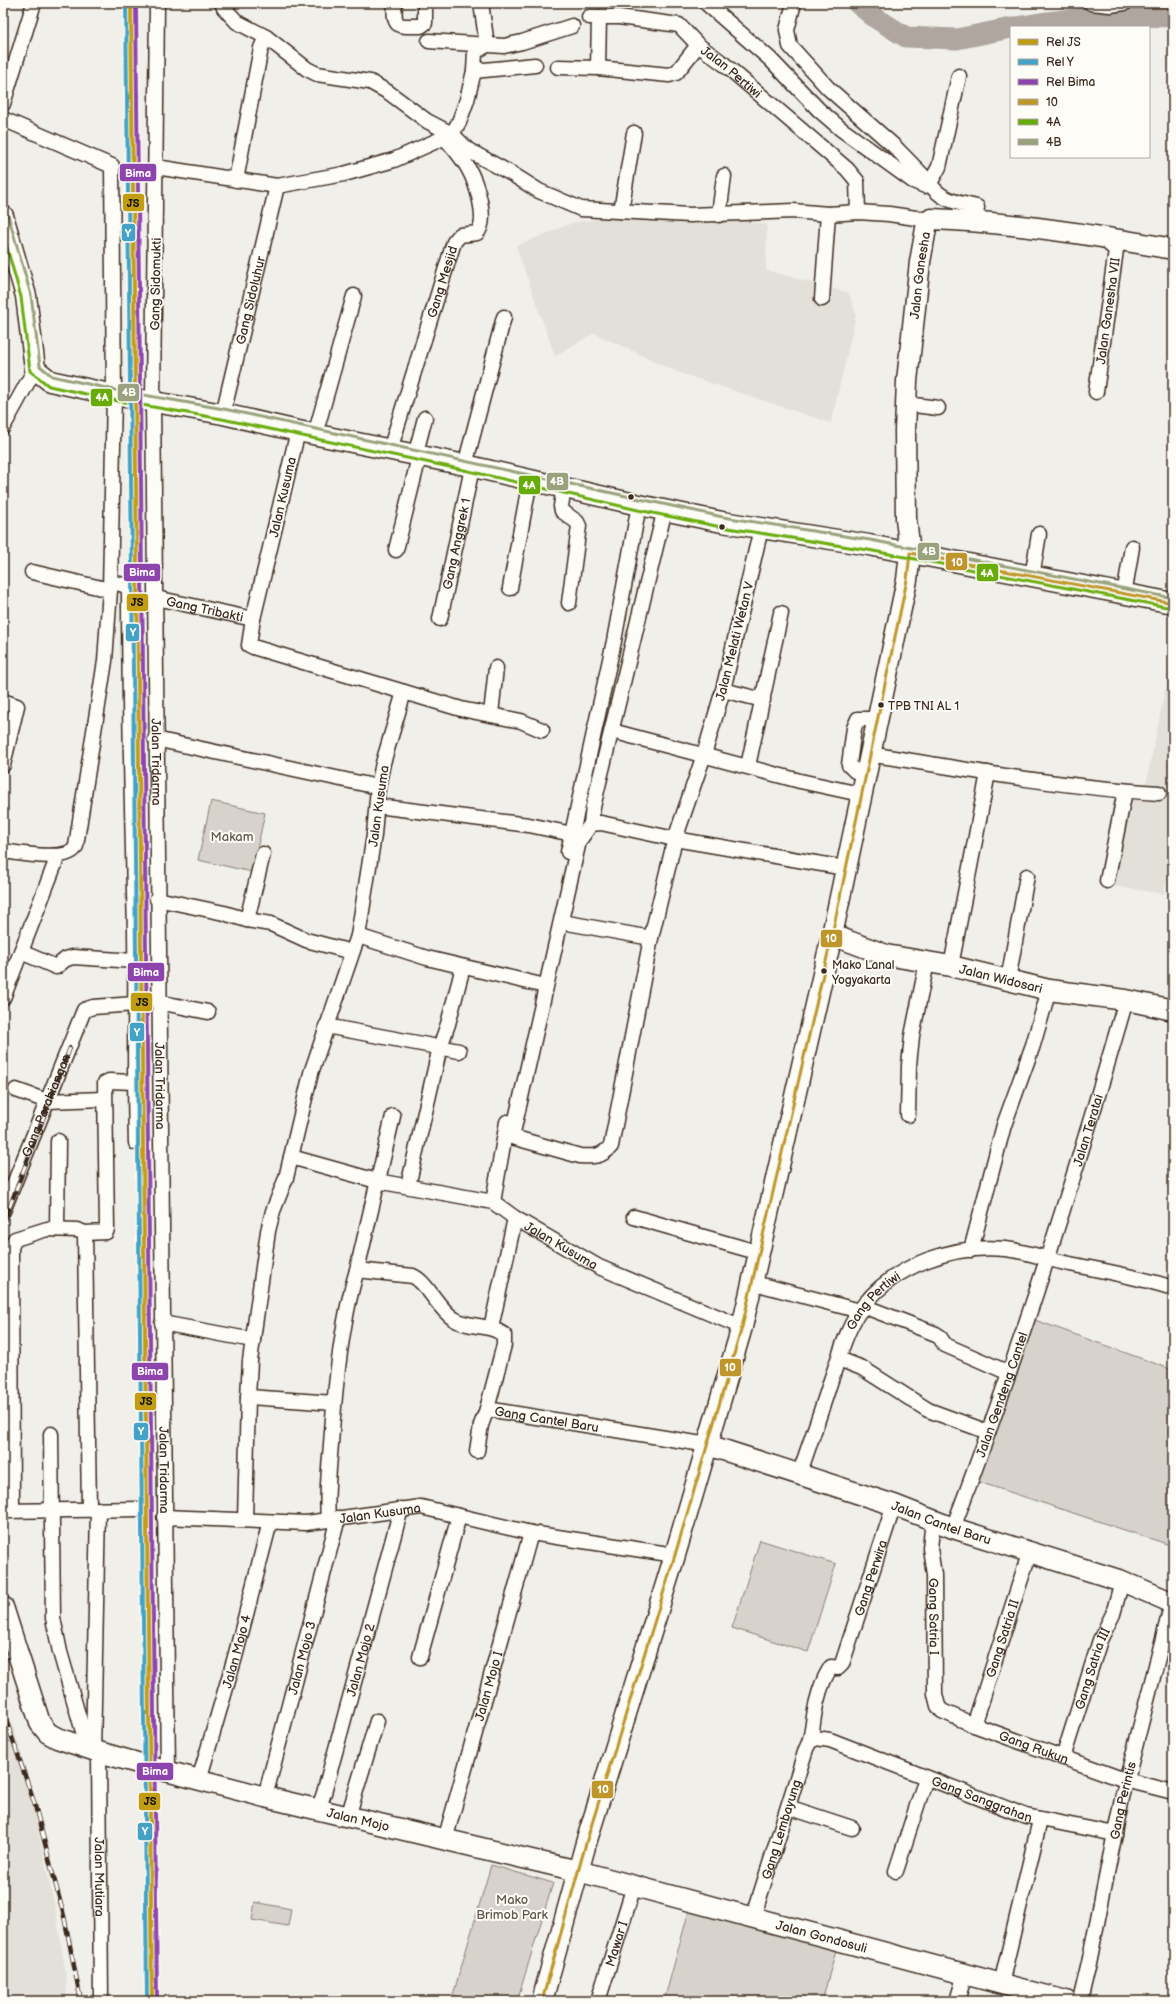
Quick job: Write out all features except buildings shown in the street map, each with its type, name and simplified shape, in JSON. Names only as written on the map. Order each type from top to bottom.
[{"type":"street","points":[[3,104],[34,3]]},
{"type":"street","name":"Gang Sidomukti","points":[[153,401],[157,3]]},
{"type":"street","points":[[222,3],[224,8],[236,22],[263,42],[307,69],[317,74],[370,82],[388,92],[468,150],[512,174],[539,191],[565,203],[590,210],[690,215],[793,211],[828,214],[858,212],[889,214],[929,220]]},
{"type":"street","points":[[395,3],[395,22],[400,26],[421,26],[425,23],[425,3]]},
{"type":"street","points":[[481,3],[487,45]]},
{"type":"street","points":[[706,3],[770,59],[819,110],[841,129],[913,181],[925,186],[930,183],[939,167],[959,76]]},
{"type":"street","points":[[794,3],[787,30],[790,46],[828,88],[894,146],[934,189],[956,203],[977,207],[976,220]]},
{"type":"street","points":[[1091,3],[1125,3]]},
{"type":"street","points":[[598,68],[594,17],[619,17],[679,25],[698,45]]},
{"type":"street","points":[[429,41],[504,46],[572,26]]},
{"type":"street","points":[[236,180],[263,42]]},
{"type":"street","points":[[156,167],[277,186],[344,174],[416,152],[448,136],[459,122],[474,71],[475,52],[487,45]]},
{"type":"street","name":"Jalan Pertiwi","points":[[558,67],[598,68],[669,75],[676,73],[698,45],[724,64],[847,170],[857,181],[858,212]]},
{"type":"street","points":[[474,71],[535,65]]},
{"type":"street","points":[[3,119],[112,166],[114,395],[110,586],[105,661],[76,846],[73,850],[58,856],[3,851]]},
{"type":"street","points":[[621,211],[634,133]]},
{"type":"street","name":"Gang Mesjid","points":[[390,450],[454,242],[460,235],[477,233],[481,225],[481,210],[473,178],[448,136]]},
{"type":"street","points":[[719,215],[724,176]]},
{"type":"street","name":"Gang Sidoluhur","points":[[223,414],[277,186]]},
{"type":"street","points":[[822,299],[828,214]]},
{"type":"street","points":[[3,218],[26,296],[36,369],[3,427]]},
{"type":"street","name":"Jalan Ganesha","points":[[542,2001],[578,1871],[708,1445],[754,1283],[832,935],[860,794],[907,580],[910,553],[906,518],[907,380],[920,262],[926,227],[929,220],[976,220],[1100,236],[1173,249]]},
{"type":"street","name":"Jalan Ganesha VII","points":[[1096,392],[1116,250],[1100,236]]},
{"type":"street","name":"Jalan Kusuma","points":[[354,296],[306,433],[253,619],[248,642],[253,647],[404,692],[385,756],[378,787],[377,806],[358,936],[311,1073],[291,1157],[377,1181],[493,1202],[514,1218],[599,1267],[742,1327]]},
{"type":"street","name":"Gang Anggrek 1","points":[[440,619],[468,466],[504,317]]},
{"type":"street","points":[[36,369],[50,381],[114,395],[223,414],[306,433],[468,466],[639,505],[665,509],[722,522],[763,527],[910,553],[1124,595],[1173,603]]},
{"type":"street","name":"Jalan Tridarma","points":[[153,401],[156,598],[155,739],[168,1772]]},
{"type":"street","points":[[906,404],[938,408]]},
{"type":"street","points":[[396,550],[425,418]]},
{"type":"street","points":[[510,588],[530,480]]},
{"type":"street","points":[[564,488],[561,506],[562,511],[577,522],[579,526],[569,603]]},
{"type":"street","points":[[493,1202],[503,1141],[541,985],[614,641],[639,505]]},
{"type":"street","points":[[651,938],[562,922],[579,841],[591,824],[593,807],[660,523],[665,509]]},
{"type":"street","name":"Jalan Melati Wetan V","points":[[562,922],[512,1137],[580,1156],[591,1157],[606,1152],[611,1146],[651,938],[676,839],[704,755],[723,690],[759,537],[763,527]]},
{"type":"street","points":[[1032,577],[1039,534]]},
{"type":"street","points":[[1124,595],[1132,547]]},
{"type":"street","points":[[32,572],[110,586],[124,584],[129,589],[130,728],[135,961],[134,1082],[136,1143]]},
{"type":"street","name":"Gang Tribakti","points":[[156,598],[253,619]]},
{"type":"street","points":[[748,766],[782,613]]},
{"type":"street","points":[[491,714],[496,668]]},
{"type":"street","points":[[723,690],[763,700]]},
{"type":"street","points":[[404,692],[436,703],[521,721],[542,730]]},
{"type":"street","points":[[3,701],[17,706],[3,763]]},
{"type":"street","points":[[865,774],[855,771],[849,765],[854,728],[858,719],[877,719]]},
{"type":"street","points":[[612,731],[860,794]]},
{"type":"street","points":[[155,739],[378,787]]},
{"type":"street","points":[[870,754],[988,773],[1159,794]]},
{"type":"street","points":[[951,966],[988,773]]},
{"type":"street","points":[[1107,881],[1125,791]]},
{"type":"street","points":[[377,806],[529,825],[572,834]]},
{"type":"street","points":[[591,824],[601,823],[676,839],[845,868]]},
{"type":"street","points":[[247,920],[263,854]]},
{"type":"street","points":[[3,998],[58,856]]},
{"type":"street","points":[[1008,980],[1027,876]]},
{"type":"street","points":[[157,899],[224,913],[247,920],[271,924],[306,940],[352,952]]},
{"type":"street","name":"Jalan Widosari","points":[[832,935],[886,955],[951,966],[1049,990],[1126,1000],[1173,1010]]},
{"type":"street","points":[[358,936],[427,958],[541,985]]},
{"type":"street","points":[[21,952],[56,967],[66,959],[73,957],[135,961]]},
{"type":"street","points":[[908,1115],[909,1065],[912,1036],[927,962]]},
{"type":"street","points":[[408,1186],[440,1047],[448,1024],[463,966]]},
{"type":"street","points":[[971,1250],[1004,1126],[1033,1044],[1049,990]]},
{"type":"street","name":"Jalan Teratai","points":[[1046,1260],[1087,1135],[1126,1000]]},
{"type":"street","points":[[158,1002],[208,1012]]},
{"type":"street","name":"Gang Parahiangan","points":[[3,1211],[84,1010],[88,1008],[135,1004]]},
{"type":"street","points":[[326,1026],[459,1051]]},
{"type":"street","points":[[134,1082],[109,1081],[105,1083],[106,1232],[86,1233],[82,1231],[47,1229],[15,1239],[11,1247],[8,1511],[141,1509]]},
{"type":"street","points":[[16,1090],[47,1101],[104,1099]]},
{"type":"street","name":"Jalan Kusuma","points":[[393,1116],[357,1270],[350,1293],[334,1403],[327,1502],[333,1519],[421,1507],[531,1533],[675,1555]]},
{"type":"street","points":[[57,1229],[58,1141]]},
{"type":"street","points":[[245,1520],[248,1397],[253,1340],[268,1231],[291,1157]]},
{"type":"street","points":[[634,1217],[760,1253]]},
{"type":"street","points":[[357,1270],[413,1276],[420,1279],[440,1307],[453,1318],[470,1325],[491,1328],[514,1218]]},
{"type":"street","points":[[86,1233],[94,1509],[93,1751]]},
{"type":"street","name":"Gang Pertiwi","points":[[799,1475],[845,1341],[862,1308],[887,1281],[897,1275],[937,1257],[984,1248],[1016,1251],[1046,1260],[1150,1280],[1173,1288]]},
{"type":"street","name":"Jalan Gendeng Cantel","points":[[954,1528],[1009,1373],[1046,1260]]},
{"type":"street","points":[[754,1283],[862,1308],[936,1334],[945,1345],[1009,1373]]},
{"type":"street","points":[[162,1323],[253,1340]]},
{"type":"street","name":"Gang Cantel Baru","points":[[491,1328],[500,1332],[505,1339],[487,1409],[708,1445]]},
{"type":"street","points":[[839,1359],[862,1368],[928,1410],[988,1432]]},
{"type":"street","points":[[248,1397],[334,1403]]},
{"type":"street","points":[[477,1451],[481,1425],[487,1409]]},
{"type":"street","points":[[51,1434],[50,1510],[53,1618],[55,1632],[93,1751]]},
{"type":"street","name":"Jalan Cantel Baru","points":[[708,1445],[894,1505],[954,1528],[1122,1581],[1173,1601]]},
{"type":"street","name":"Gang Perwira","points":[[811,1741],[814,1715],[824,1682],[831,1667],[838,1668],[841,1666],[894,1505]]},
{"type":"street","name":"Jalan Mojo 2","points":[[318,1810],[324,1793],[401,1509]]},
{"type":"street","points":[[420,1657],[459,1516]]},
{"type":"street","points":[[164,1517],[306,1523],[333,1519]]},
{"type":"street","name":"Jalan Mojo 3","points":[[265,1797],[333,1519]]},
{"type":"street","name":"Gang Satria I","points":[[933,1520],[930,1548],[934,1575],[935,1694],[938,1706],[942,1711]]},
{"type":"street","name":"Jalan Mojo 4","points":[[199,1780],[235,1657],[270,1522]]},
{"type":"street","name":"Jalan Mojo I","points":[[445,1840],[531,1533]]},
{"type":"street","name":"Gang Satria II","points":[[974,1725],[1030,1551]]},
{"type":"street","name":"Gang Satria III","points":[[1063,1758],[1100,1640],[1113,1614],[1122,1581]]},
{"type":"street","name":"Gang Perintis","points":[[1080,2001],[1126,1780],[1173,1601]]},
{"type":"street","name":"Jalan Mojo","points":[[3,1607],[40,1722],[48,1733],[93,1751],[168,1772],[318,1810],[578,1871]]},
{"type":"street","name":"Gang Rukun","points":[[942,1711],[974,1725],[1063,1758],[1126,1780],[1173,1792]]},
{"type":"street","points":[[348,1817],[376,1721]]},
{"type":"street","name":"Gang Sanggrahan","points":[[811,1741],[816,1738],[830,1740],[926,1778],[1040,1820],[1001,1984]]},
{"type":"street","name":"Gang Lembayung","points":[[753,1918],[806,1749],[811,1741]]},
{"type":"street","name":"Jalan Mutiara","points":[[93,1751],[101,2001]]},
{"type":"street","points":[[896,1871],[926,1778]]},
{"type":"street","points":[[788,1807],[852,1828]]},
{"type":"street","points":[[1040,1820],[1115,1834]]},
{"type":"street","name":"Jalan Gondosuli","points":[[578,1871],[1001,1984],[1026,1996],[1066,2001]]},
{"type":"street","name":"Mawar I","points":[[598,2001],[634,1886]]},
{"type":"street","points":[[957,2001],[965,1974]]},
{"type":"shaded area","points":[[653,210],[767,224],[766,270],[849,293],[856,315],[831,423],[677,372],[594,333],[555,356],[516,246],[572,223]]},
{"type":"shaded area","points":[[1173,650],[1173,844],[1164,894],[1099,884],[1115,790],[1144,794]]},
{"type":"shaded area","points":[[3,1698],[20,1748],[56,1912],[66,1976],[67,2001],[3,2001]]},
{"type":"green space","name":"Makam","points":[[211,801],[265,813],[252,872],[198,860]]},
{"type":"green space","points":[[1035,1320],[1173,1370],[1173,1546],[976,1481]]},
{"type":"green space","points":[[760,1540],[836,1564],[808,1652],[732,1628]]},
{"type":"green space","name":"Mako Brimob Park","points":[[491,1865],[553,1883],[517,2001],[472,2001],[453,1995]]},
{"type":"green space","points":[[255,1902],[291,1909],[288,1926],[252,1920]]},
{"type":"green space","points":[[689,1910],[836,1950],[822,2001],[664,2001]]},
{"type":"waterway","points":[[857,3],[874,17],[906,37],[957,39],[1010,28]]},
{"type":"waterway","points":[[1024,26],[1076,19],[1134,16],[1173,17]]},
{"type":"railway","points":[[3,1224],[70,1048]]},
{"type":"railway","points":[[3,1711],[34,1802],[64,1916],[81,2001]]},
{"type":"rail line","name":"Y","points":[[126,3],[147,2001]]},
{"type":"rail line","name":"JS","points":[[131,3],[152,2001]]},
{"type":"rail line","name":"Bima","points":[[136,3],[157,2001]]},
{"type":"transit line","name":"4B","points":[[8,215],[31,295],[40,366],[52,376],[115,390],[224,409],[723,517],[870,540],[1173,598]]},
{"type":"transit line","name":"4A","points":[[3,234],[21,297],[30,371],[49,386],[113,400],[222,419],[464,470],[638,510],[721,527],[868,550],[1172,608]]},
{"type":"transit line","name":"10","points":[[542,2001],[586,1843],[675,1555],[742,1327],[832,935],[907,580],[910,553],[1173,603]]},
{"type":"place","name":"TPB TNI AL 1","points":[[881,705]]},
{"type":"place","name":"Mako Lanal Yogyakarta","points":[[824,971]]}]
